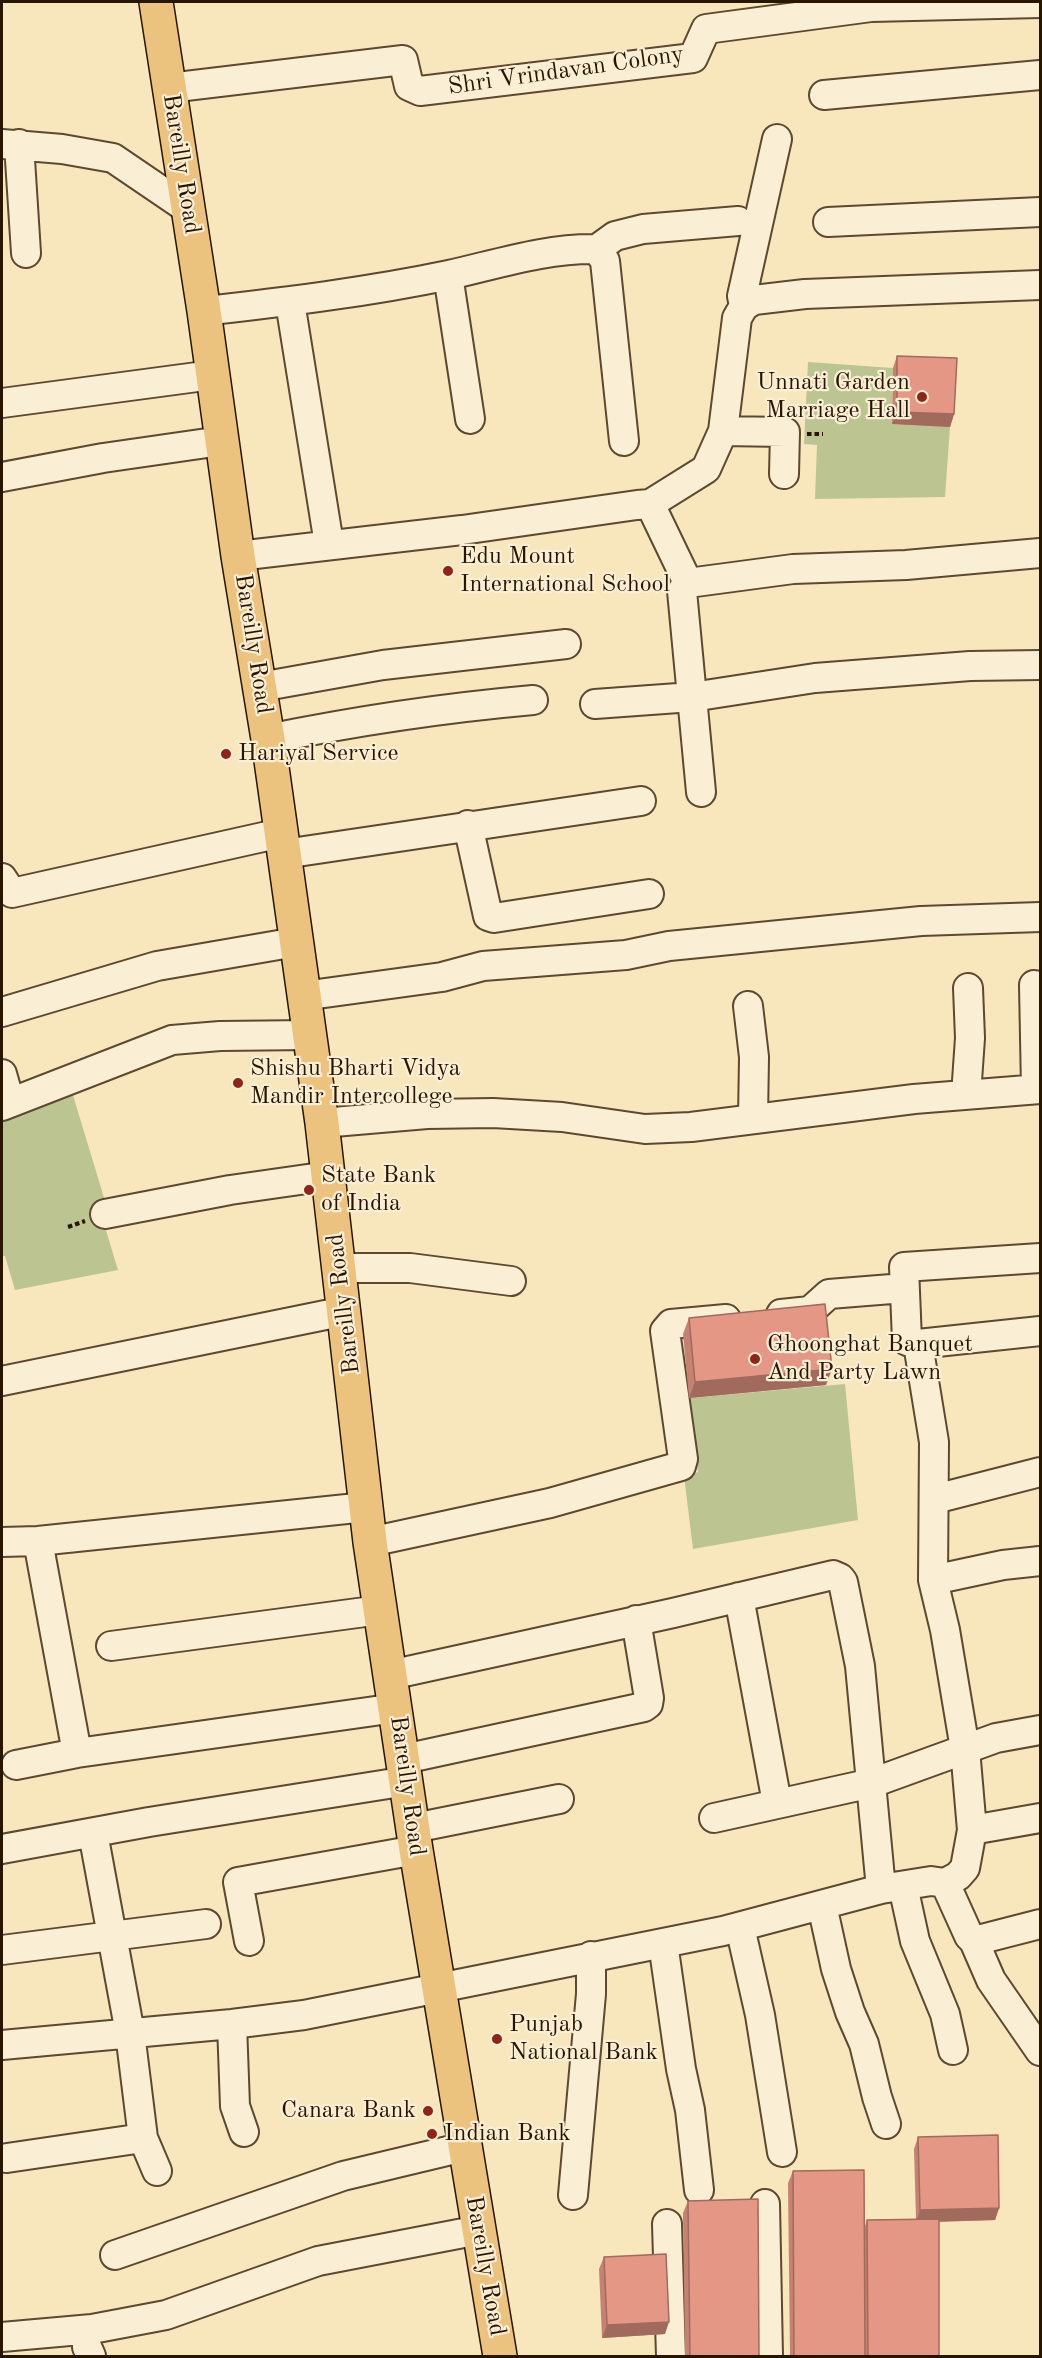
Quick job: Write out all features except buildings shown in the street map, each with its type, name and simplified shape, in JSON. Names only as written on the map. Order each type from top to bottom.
[{"type":"highway","name":"Bareilly Road","points":[[156,2],[204,311],[238,556],[268,739],[322,1123],[370,1542],[438,1988],[500,2356]]},
{"type":"street","name":"Shri Vrindavan Colony","points":[[169,88],[403,60],[409,86],[420,91],[693,57],[705,30],[736,25],[871,7],[1041,3]]},
{"type":"street","points":[[824,95],[1041,75]]},
{"type":"street","points":[[744,306],[742,296],[777,139]]},
{"type":"street","points":[[26,253],[10,144],[113,158],[188,209]]},
{"type":"street","points":[[828,222],[1041,212]]},
{"type":"street","points":[[204,311],[290,302],[448,275],[513,258],[570,248],[597,249],[615,236],[643,229],[738,221]]},
{"type":"street","points":[[597,249],[606,261],[624,441]]},
{"type":"street","points":[[448,275],[470,419]]},
{"type":"street","points":[[238,556],[462,530],[650,504],[706,469],[723,431],[737,318],[744,306],[754,300],[805,294],[1041,285]]},
{"type":"street","points":[[290,302],[329,544]]},
{"type":"street","points":[[2,403],[212,375]]},
{"type":"street","points":[[723,431],[785,432],[784,474]]},
{"type":"street","points":[[2,477],[103,458],[221,441]]},
{"type":"street","points":[[650,504],[688,583]]},
{"type":"street","points":[[701,792],[682,591],[688,583],[792,569],[906,565],[1041,553]]},
{"type":"street","points":[[260,687],[383,665],[566,644]]},
{"type":"street","points":[[595,704],[692,697],[815,678],[970,666],[1041,666]]},
{"type":"street","points":[[268,739],[344,723],[439,709],[533,700]]},
{"type":"street","points":[[2,878],[12,893],[283,844],[468,825],[641,801]]},
{"type":"street","points":[[468,825],[488,916],[494,918],[649,894]]},
{"type":"street","points":[[303,996],[442,977],[483,966],[626,955],[669,946],[921,921],[1041,917]]},
{"type":"street","points":[[2,1012],[157,966],[296,942]]},
{"type":"street","points":[[322,1123],[427,1114],[493,1113],[562,1117],[645,1129],[691,1127],[966,1095],[1038,1089],[1034,985]]},
{"type":"street","points":[[966,1095],[970,1038],[968,988]]},
{"type":"street","points":[[748,1006],[754,1057],[753,1119]]},
{"type":"street","points":[[2,1074],[6,1104],[172,1040],[219,1036],[309,1035]]},
{"type":"street","points":[[105,1214],[230,1190],[328,1176]]},
{"type":"street","points":[[1041,1258],[908,1266],[904,1267],[903,1272],[907,1341],[918,1344],[1041,1331]]},
{"type":"street","points":[[340,1268],[410,1268],[511,1281]]},
{"type":"street","points":[[370,1542],[550,1503],[674,1470],[681,1466],[683,1459],[666,1331],[671,1324],[810,1311],[829,1294],[904,1288]]},
{"type":"street","points":[[2,1382],[345,1311]]},
{"type":"street","points":[[2,2045],[232,2024],[304,2015],[740,1927],[892,1888],[931,1881],[945,1883],[958,1876],[965,1868],[972,1830],[965,1749],[945,1629],[933,1580],[934,1442],[918,1344]]},
{"type":"street","points":[[935,1499],[1041,1472]]},
{"type":"street","points":[[2,1542],[38,1541],[366,1508]]},
{"type":"street","points":[[38,1541],[77,1753]]},
{"type":"street","points":[[933,1580],[1003,1565],[1041,1562]]},
{"type":"street","points":[[390,1675],[833,1575],[840,1578],[843,1582],[860,1666],[872,1783],[892,1888],[945,2014],[953,2049]]},
{"type":"street","points":[[739,1597],[777,1803]]},
{"type":"street","points":[[111,1646],[380,1610]]},
{"type":"street","points":[[2,1849],[406,1770],[644,1707],[648,1704],[649,1698],[636,1620]]},
{"type":"street","points":[[16,1765],[77,1753],[396,1708]]},
{"type":"street","points":[[714,1818],[872,1783],[996,1738],[1041,1730]]},
{"type":"street","points":[[249,1941],[238,1882],[415,1839],[560,1799]]},
{"type":"street","points":[[972,1830],[1041,1818]]},
{"type":"street","points":[[93,1833],[130,2033],[143,2138],[157,2171]]},
{"type":"street","points":[[945,1883],[991,1980],[1041,2051]]},
{"type":"street","points":[[822,1905],[836,1969],[850,2012],[864,2044],[886,2124]]},
{"type":"street","points":[[2,1950],[206,1924]]},
{"type":"street","points":[[974,1941],[1041,1924]]},
{"type":"street","points":[[740,1927],[760,2015],[782,2151]]},
{"type":"street","points":[[663,1943],[681,2069],[690,2110],[699,2190]]},
{"type":"street","points":[[573,2195],[591,1994],[591,1956]]},
{"type":"street","points":[[232,2024],[235,2106],[244,2132]]},
{"type":"street","points":[[7,2158],[143,2138]]},
{"type":"street","points":[[116,2255],[343,2176],[464,2147]]},
{"type":"street","points":[[765,2204],[768,2356]]},
{"type":"street","points":[[667,2224],[671,2356]]},
{"type":"street","points":[[2,2337],[92,2330],[166,2315],[318,2261],[479,2230]]},
{"type":"green space","points":[[808,362],[893,368],[892,424],[950,427],[945,497],[815,499],[817,445],[804,444]]},
{"type":"green space","points":[[72,1092],[105,1201],[98,1204],[118,1270],[15,1290],[5,1256],[2,1256],[2,1112]]},
{"type":"green space","points":[[845,1384],[858,1520],[693,1549],[684,1476],[698,1472],[689,1398]]},
{"type":"place","name":"Unnati Garden Marriage Hall","points":[[922,397]]},
{"type":"place","name":"Edu Mount International School","points":[[448,571]]},
{"type":"place","name":"Hariyal Service","points":[[226,754]]},
{"type":"place","name":"Shishu Bharti Vidya Mandir Intercollege","points":[[238,1083]]},
{"type":"place","name":"State Bank of India","points":[[309,1190]]},
{"type":"place","name":"Ghoonghat Banquet And Party Lawn","points":[[755,1359]]},
{"type":"place","name":"Punjab National Bank","points":[[497,2039]]},
{"type":"place","name":"Canara Bank","points":[[428,2111]]},
{"type":"place","name":"Indian Bank","points":[[432,2134]]}]
